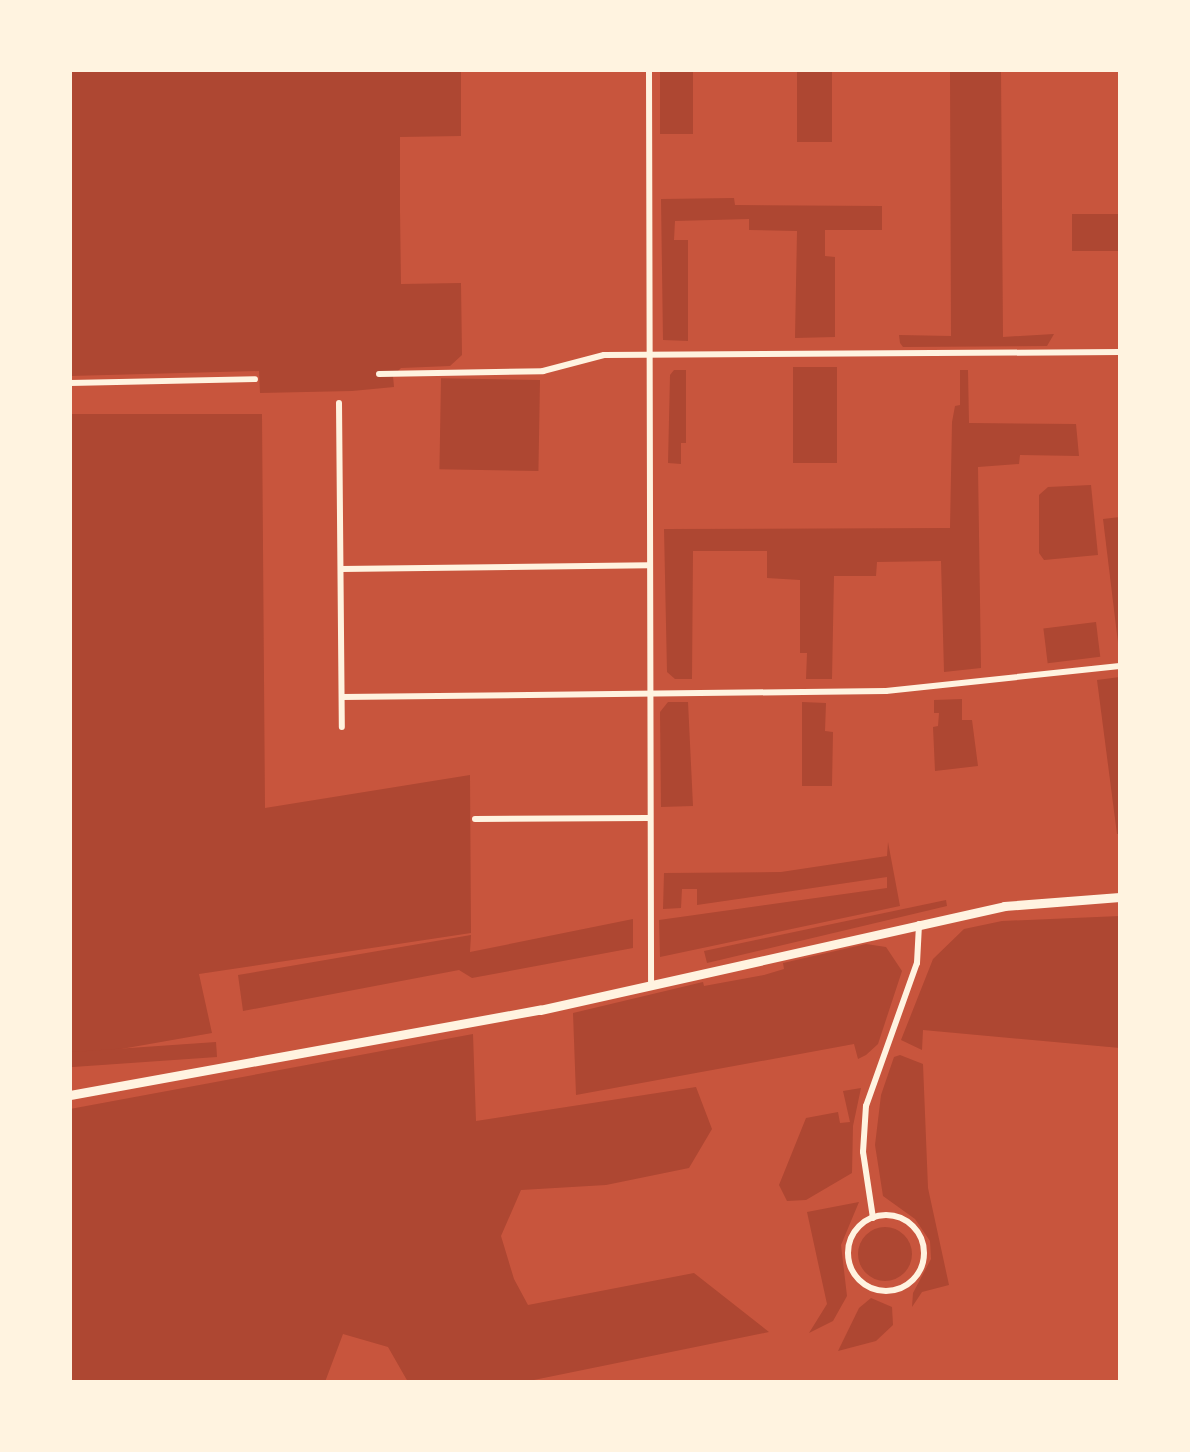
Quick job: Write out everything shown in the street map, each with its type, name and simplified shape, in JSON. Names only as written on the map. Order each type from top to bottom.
[{"type":"main road","points":[[70,1096],[506,1017],[1004,906],[1120,898]]},
{"type":"street","points":[[649,70],[651,985]]},
{"type":"street","points":[[379,374],[543,371],[604,356],[1120,352]]},
{"type":"street","points":[[70,383],[255,379]]},
{"type":"street","points":[[340,402],[342,726]]},
{"type":"street","points":[[341,569],[649,565]]},
{"type":"street","points":[[342,696],[886,691],[1120,666]]},
{"type":"street","points":[[475,819],[648,818]]},
{"type":"street","points":[[873,1218],[863,1152],[866,1106],[915,971],[918,923]]},
{"type":"street","points":[[873,1218],[899,1218],[918,1232],[923,1242],[922,1266],[916,1276],[897,1290],[871,1288],[852,1270],[850,1244],[854,1232],[873,1218]]},
{"type":"shaded area","points":[[70,70],[461,70],[461,136],[400,137],[400,210],[401,284],[461,283],[462,355],[450,366],[401,368],[393,376],[394,387],[352,391],[260,393],[259,371],[70,376]]},
{"type":"shaded area","points":[[660,70],[693,70],[693,134],[660,134]]},
{"type":"shaded area","points":[[797,70],[832,70],[832,142],[797,142]]},
{"type":"shaded area","points":[[950,70],[1001,70],[1003,337],[1054,334],[1047,346],[903,347],[900,343],[899,335],[951,336]]},
{"type":"shaded area","points":[[734,198],[735,205],[882,206],[882,230],[825,230],[825,256],[835,257],[835,337],[795,338],[797,231],[749,230],[749,219],[675,221],[674,240],[688,240],[688,341],[663,340],[661,199]]},
{"type":"shaded area","points":[[1072,214],[1120,214],[1120,251],[1072,251]]},
{"type":"shaded area","points":[[793,367],[837,367],[837,463],[793,463]]},
{"type":"shaded area","points":[[674,370],[686,370],[686,443],[681,443],[681,464],[668,463],[670,375]]},
{"type":"shaded area","points":[[960,370],[968,370],[969,423],[1076,424],[1079,456],[1020,455],[1019,464],[978,467],[981,668],[944,672],[941,561],[877,562],[876,576],[834,576],[832,679],[806,679],[807,653],[800,653],[800,580],[767,578],[767,551],[693,551],[692,679],[675,679],[667,672],[664,529],[950,528],[952,422],[955,406],[960,405]]},
{"type":"shaded area","points":[[441,378],[540,380],[538,471],[439,469]]},
{"type":"shaded area","points":[[70,414],[262,414],[265,808],[470,775],[471,933],[199,974],[212,1033],[70,1058]]},
{"type":"shaded area","points":[[1091,485],[1098,555],[1044,560],[1039,553],[1039,495],[1048,487]]},
{"type":"shaded area","points":[[1120,517],[1120,650],[1119,651],[1103,519]]},
{"type":"shaded area","points":[[1096,622],[1100,657],[1048,663],[1043,628]]},
{"type":"shaded area","points":[[1120,677],[1120,834],[1117,834],[1097,680]]},
{"type":"shaded area","points":[[962,699],[962,720],[972,720],[978,766],[935,771],[933,727],[938,726],[939,713],[934,713],[934,700]]},
{"type":"shaded area","points":[[668,702],[688,702],[693,806],[661,807],[660,712]]},
{"type":"shaded area","points":[[802,702],[826,703],[825,731],[833,732],[832,786],[802,786]]},
{"type":"shaded area","points":[[888,842],[900,906],[660,957],[659,920],[887,888],[887,877],[697,905],[697,889],[682,889],[681,908],[663,909],[664,873],[781,872],[887,856]]},
{"type":"shaded area","points":[[946,900],[947,906],[707,963],[704,951]]},
{"type":"shaded area","points":[[1120,916],[1120,1048],[923,1030],[922,1050],[901,1040],[933,959],[964,929],[1002,921]]},
{"type":"shaded area","points":[[633,919],[633,948],[472,978],[459,970],[243,1011],[238,975],[471,935],[470,952]]},
{"type":"shaded area","points":[[866,944],[886,947],[902,971],[878,1044],[866,1055],[858,1059],[854,1044],[576,1095],[573,1013],[703,982],[704,986],[764,975],[784,969],[783,963]]},
{"type":"shaded area","points":[[473,1034],[476,1121],[696,1087],[712,1129],[689,1168],[606,1185],[521,1190],[501,1236],[514,1279],[528,1305],[694,1273],[769,1332],[524,1382],[408,1382],[388,1347],[343,1334],[325,1382],[70,1382],[70,1109]]},
{"type":"shaded area","points":[[216,1042],[217,1057],[70,1067],[70,1052]]},
{"type":"shaded area","points":[[900,1055],[923,1064],[928,1188],[949,1285],[922,1292],[912,1307],[913,1293],[931,1259],[930,1241],[915,1219],[883,1196],[875,1145],[881,1095],[894,1057]]},
{"type":"shaded area","points":[[861,1088],[853,1126],[852,1173],[806,1200],[787,1201],[779,1185],[806,1118],[838,1112],[840,1123],[850,1122],[843,1091]]},
{"type":"shaded area","points":[[859,1202],[841,1245],[847,1296],[833,1321],[809,1333],[827,1304],[807,1212]]},
{"type":"shaded area","points":[[885,1227],[904,1235],[912,1254],[904,1273],[885,1281],[866,1273],[858,1254],[866,1235]]},
{"type":"shaded area","points":[[871,1298],[892,1307],[893,1325],[876,1341],[838,1351],[859,1308]]}]
